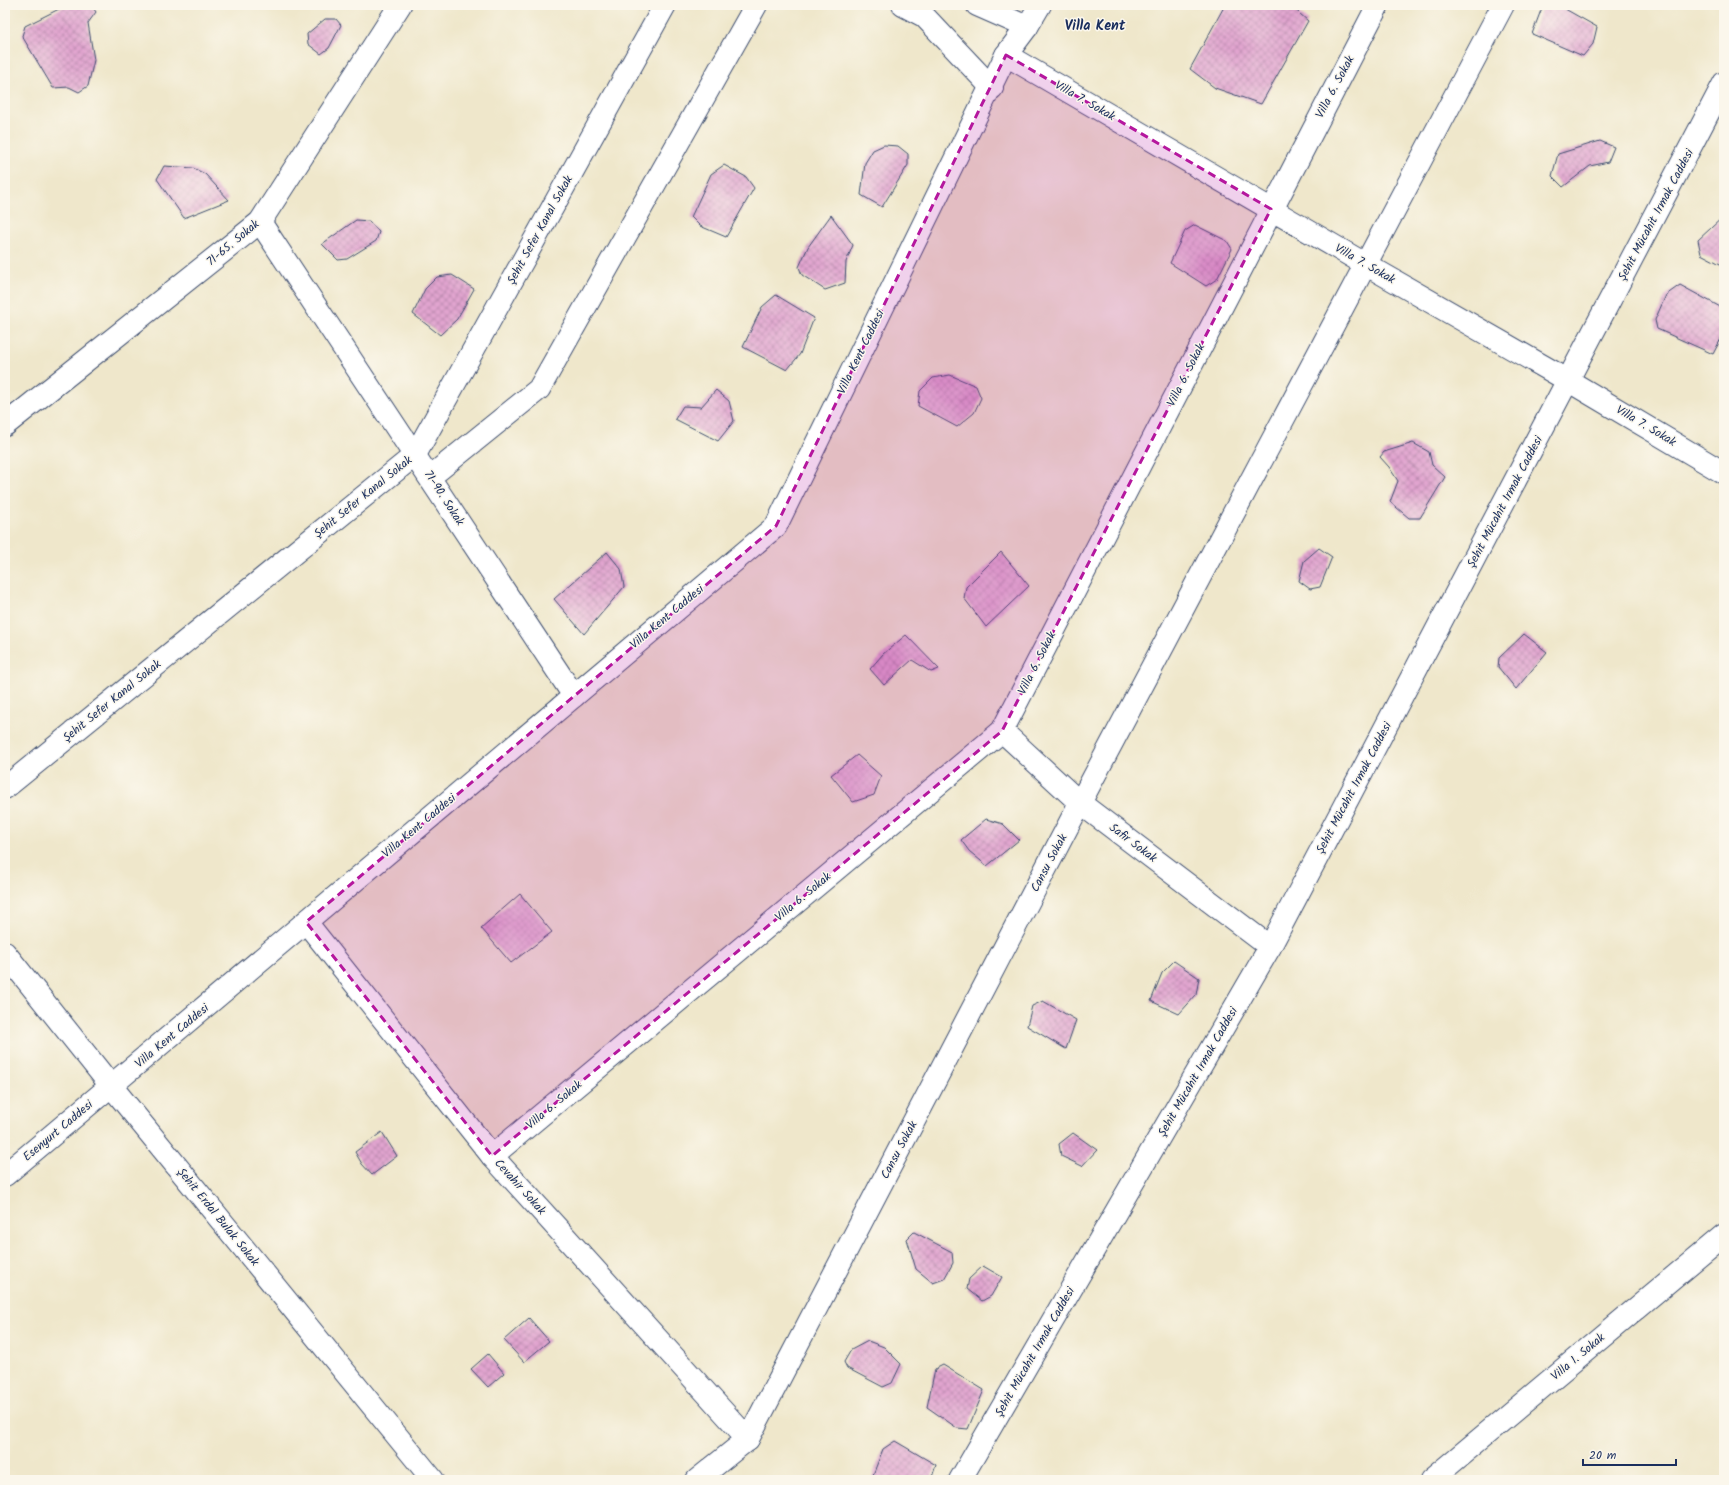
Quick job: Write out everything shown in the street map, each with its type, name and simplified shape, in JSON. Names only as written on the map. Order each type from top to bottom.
[{"type":"street","name":"71-65. Sokak","points":[[5,425],[260,222],[400,5]]},
{"type":"street","name":"Şehit Sefer Kanal Sokak","points":[[5,788],[415,455],[665,5]]},
{"type":"street","points":[[430,477],[539,389],[756,5]]},
{"type":"street","points":[[903,5],[924,16],[992,88]]},
{"type":"street","points":[[978,5],[1027,26]]},
{"type":"street","name":"Villa Kent Caddesi","points":[[112,1087],[776,526],[992,88],[1006,55],[1040,5]]},
{"type":"street","name":"Villa 6. Sokak","points":[[492,1156],[1002,731],[1378,5]]},
{"type":"street","points":[[1080,803],[1503,5]]},
{"type":"street","name":"Villa 7. Sokak","points":[[1006,55],[1569,381],[1724,473]]},
{"type":"street","name":"Şehit Mücahit Irmak Caddesi","points":[[968,1476],[1270,947],[1724,84]]},
{"type":"street","name":"71-90. Sokak","points":[[260,222],[574,696]]},
{"type":"street","name":"Safir Sokak","points":[[1002,731],[1080,803],[1270,947]]},
{"type":"street","name":"Cansu Sokak","points":[[697,1480],[748,1439],[1080,803]]},
{"type":"street","name":"Cevahir Sokak","points":[[306,922],[492,1156],[748,1439]]},
{"type":"street","name":"Şehit Erdal Bulak Sokak","points":[[5,953],[112,1087],[433,1480]]},
{"type":"street","name":"Esenyurt Caddesi","points":[[5,1176],[112,1087]]},
{"type":"street","name":"Villa 1. Sokak","points":[[1432,1480],[1724,1235]]},
{"type":"highlighted area","points":[[1006,55],[1271,209],[1002,731],[492,1156],[306,922],[776,526]]},
{"type":"building","points":[[67,5],[91,5],[96,12],[88,23],[94,60],[88,86],[79,92],[69,87],[53,88],[22,36],[25,26]]},
{"type":"building","points":[[1225,5],[1290,5],[1308,21],[1261,104],[1215,88],[1190,69]]},
{"type":"building","points":[[1543,5],[1558,5],[1597,27],[1593,44],[1583,56],[1532,34]]},
{"type":"building","points":[[325,19],[336,19],[341,25],[329,48],[321,54],[308,44],[307,34]]},
{"type":"building","points":[[1600,141],[1614,147],[1608,162],[1590,166],[1563,187],[1552,176],[1558,154]]},
{"type":"building","points":[[884,145],[898,146],[908,154],[908,165],[882,207],[861,195],[865,163],[873,150]]},
{"type":"building","points":[[724,165],[746,177],[754,188],[726,237],[700,226],[691,217],[711,174]]},
{"type":"building","points":[[164,166],[193,168],[205,174],[229,200],[184,218],[157,179]]},
{"type":"building","points":[[831,215],[853,245],[846,262],[845,283],[825,290],[802,275],[799,267],[808,247]]},
{"type":"building","points":[[1724,216],[1724,266],[1701,254],[1698,240]]},
{"type":"building","points":[[356,220],[369,221],[379,232],[376,241],[347,259],[338,260],[322,244]]},
{"type":"building","points":[[1195,225],[1227,241],[1232,249],[1217,279],[1206,286],[1170,263],[1185,231]]},
{"type":"building","points":[[452,275],[474,289],[457,319],[440,335],[413,314],[425,289],[437,277]]},
{"type":"building","points":[[1680,285],[1724,309],[1724,333],[1713,354],[1657,329],[1655,320],[1666,295]]},
{"type":"building","points":[[776,295],[814,318],[800,354],[787,370],[743,347],[762,307]]},
{"type":"building","points":[[950,375],[976,386],[981,398],[974,413],[957,427],[918,406],[920,391],[933,378]]},
{"type":"building","points":[[716,390],[729,401],[734,421],[718,441],[675,419],[683,406],[701,407]]},
{"type":"building","points":[[1413,443],[1429,452],[1432,465],[1445,477],[1420,518],[1409,518],[1390,502],[1398,481],[1380,457],[1384,452]]},
{"type":"building","points":[[1319,548],[1332,557],[1320,587],[1310,589],[1299,581],[1304,561]]},
{"type":"building","points":[[607,552],[621,569],[624,587],[584,634],[554,599]]},
{"type":"building","points":[[1001,552],[1029,586],[986,627],[964,598],[966,587]]},
{"type":"building","points":[[1524,634],[1547,652],[1516,689],[1498,667],[1499,658]]},
{"type":"building","points":[[906,635],[939,669],[931,672],[912,660],[884,685],[870,669],[883,654]]},
{"type":"building","points":[[857,755],[881,776],[874,795],[853,802],[831,775]]},
{"type":"building","points":[[986,819],[1003,824],[1019,840],[987,866],[969,851],[961,840]]},
{"type":"building","points":[[520,894],[552,932],[511,963],[481,928]]},
{"type":"building","points":[[1174,961],[1199,978],[1196,995],[1179,1014],[1151,1001],[1162,973]]},
{"type":"building","points":[[1043,1001],[1076,1020],[1066,1049],[1027,1026],[1032,1006]]},
{"type":"building","points":[[382,1132],[397,1156],[372,1175],[362,1164],[355,1152]]},
{"type":"building","points":[[1073,1133],[1097,1150],[1082,1166],[1061,1156],[1059,1144]]},
{"type":"building","points":[[914,1232],[952,1252],[953,1263],[944,1279],[933,1283],[916,1269],[907,1239]]},
{"type":"building","points":[[983,1266],[1002,1277],[991,1296],[982,1301],[967,1289],[969,1279]]},
{"type":"building","points":[[529,1318],[549,1341],[524,1362],[504,1340]]},
{"type":"building","points":[[868,1341],[884,1347],[901,1364],[892,1383],[883,1387],[847,1368],[844,1362],[851,1350]]},
{"type":"building","points":[[488,1354],[504,1373],[488,1387],[471,1369]]},
{"type":"building","points":[[943,1365],[984,1390],[968,1429],[957,1428],[927,1407],[935,1369]]},
{"type":"building","points":[[895,1441],[936,1465],[931,1480],[871,1480],[883,1449]]},
{"type":"district","name":"Villa Kent","points":[[1095,26]]}]
